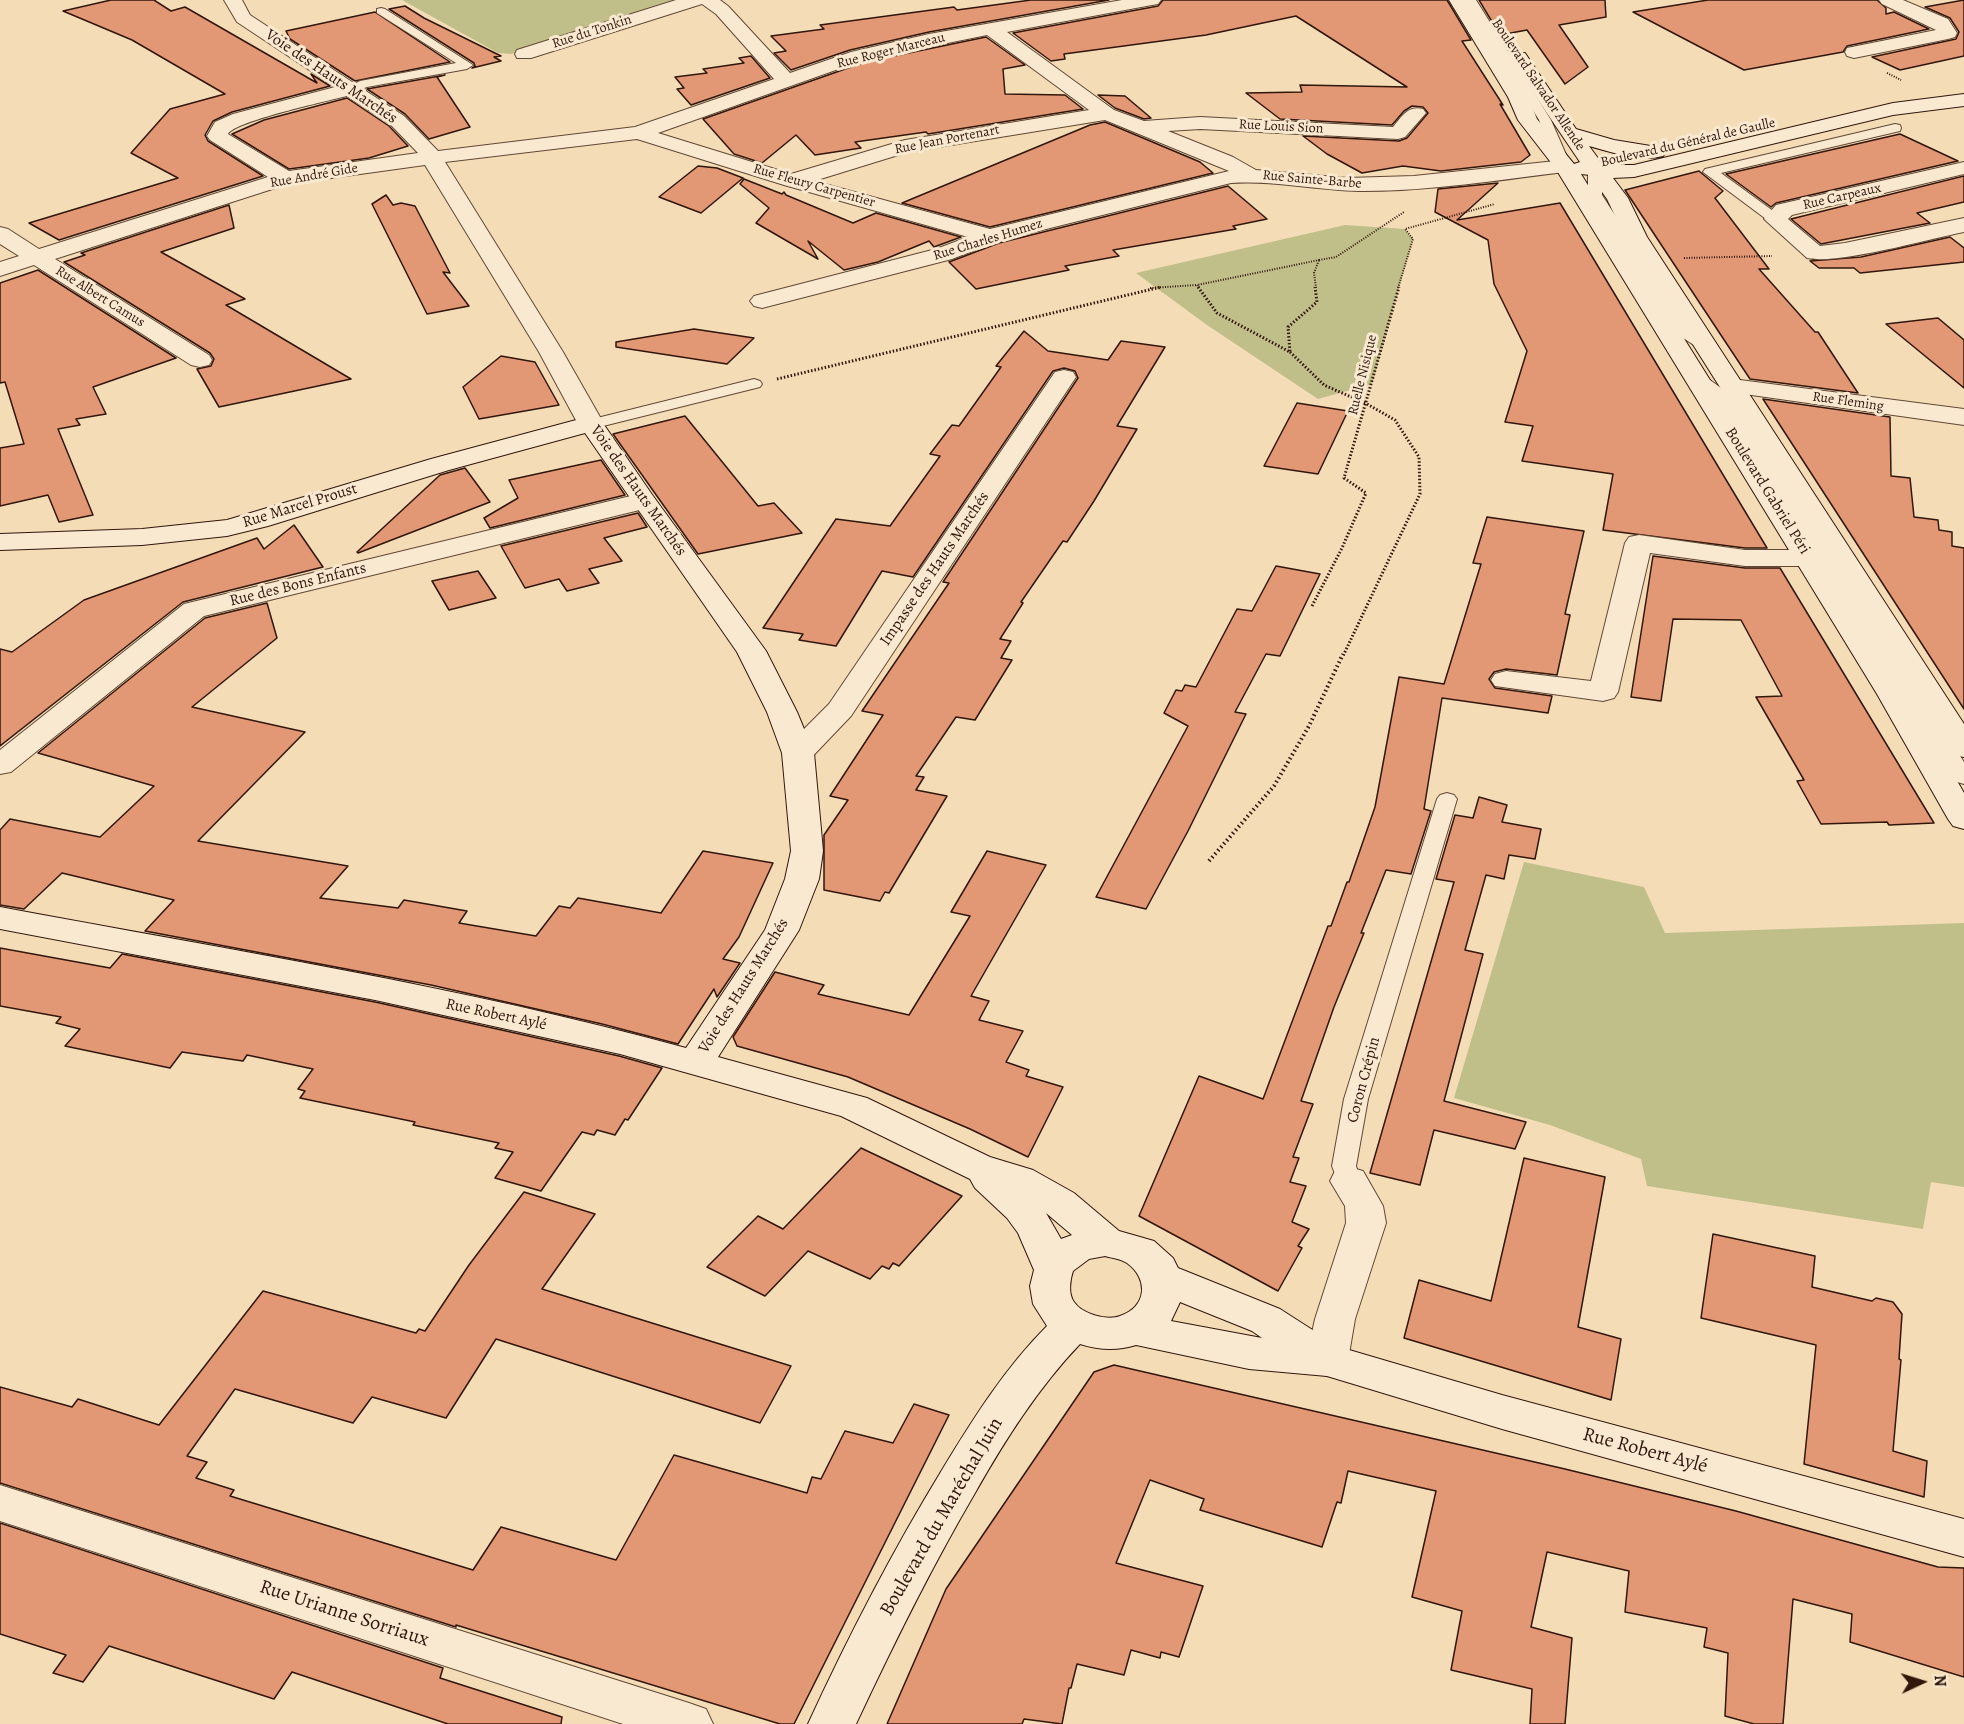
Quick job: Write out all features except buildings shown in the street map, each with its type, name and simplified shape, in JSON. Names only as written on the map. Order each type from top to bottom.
[{"type":"street","name":"Voie des Hauts Marchés","points":[[233,0],[243,18],[397,120],[430,158],[551,352],[591,424],[643,501],[751,651],[782,712],[798,753],[807,851],[802,879],[782,930],[695,1063]]},
{"type":"street","name":"Rue du Tonkin","points":[[524,54],[695,0]]},
{"type":"street","points":[[708,0],[722,10],[787,81]]},
{"type":"street","name":"Rue Roger Marceau","points":[[638,134],[858,56],[929,40],[1152,0]]},
{"type":"street","name":"Boulevard Salvador Allende","points":[[1458,0],[1518,97],[1528,120],[1564,166]]},
{"type":"street","name":"Boulevard Salvador Allende","points":[[1481,0],[1592,167]]},
{"type":"street","points":[[1854,52],[1948,33],[1941,22],[1888,0]]},
{"type":"street","name":"Rue Sainte-Barbe","points":[[991,29],[1107,114],[1226,161],[1250,175],[1360,185],[1396,184],[1564,166]]},
{"type":"street","points":[[285,178],[217,136],[222,126],[240,118],[351,89]]},
{"type":"street","name":"Boulevard du Général de Gaulle","points":[[1592,167],[1852,106],[1964,91]]},
{"type":"street","name":"Boulevard du Général de Gaulle","points":[[1564,166],[1592,167],[1610,172],[1634,171],[1893,109],[1964,100]]},
{"type":"street","name":"Rue Louis Sion","points":[[1136,126],[1200,123],[1398,133],[1416,113]]},
{"type":"street","name":"Rue Jean Portenart","points":[[791,181],[905,146],[1026,125],[1107,114]]},
{"type":"street","points":[[1569,133],[1612,146],[1656,152]]},
{"type":"street","name":"Rue André Gide","points":[[0,269],[285,178],[430,158],[638,134]]},
{"type":"street","name":"Rue Fleury Carpentier","points":[[638,134],[791,181],[990,236]]},
{"type":"street","name":"Boulevard Gabriel Péri","points":[[1564,166],[1809,558],[1915,732],[1940,781],[1964,819]]},
{"type":"street","name":"Boulevard Gabriel Péri","points":[[1592,167],[1623,208],[1636,237],[1964,748]]},
{"type":"street","name":"Rue Carpeaux","points":[[1815,253],[1775,219],[1784,210],[1964,168]]},
{"type":"street","name":"Rue Charles Humez","points":[[762,301],[944,254],[990,236],[1231,177],[1250,175]]},
{"type":"street","points":[[1815,253],[1845,250],[1964,225]]},
{"type":"street","name":"Rue Albert Camus","points":[[0,234],[200,360]]},
{"type":"street","name":"Impasse des Hauts Marchés","points":[[798,753],[840,710],[1064,377]]},
{"type":"street","name":"Rue Fleming","points":[[1732,386],[1964,417]]},
{"type":"street","name":"Rue Marcel Proust","points":[[0,542],[133,539],[226,528],[276,516],[481,452],[591,424]]},
{"type":"street","name":"Rue des Bons Enfants","points":[[0,765],[194,610],[643,501]]},
{"type":"street","points":[[1506,680],[1603,692],[1639,543],[1745,558],[1809,558]]},
{"type":"street","name":"Rue Robert Aylé","points":[[0,918],[375,988],[621,1042],[854,1107],[976,1167],[1020,1180],[1060,1203],[1105,1241]]},
{"type":"street","name":"Rue Robert Aylé","points":[[976,1167],[1009,1194],[1028,1215],[1041,1235],[1053,1269]]},
{"type":"street","name":"Coron Crépin","points":[[1327,1360],[1335,1319],[1366,1223],[1364,1206],[1348,1181]]},
{"type":"street","points":[[1105,1241],[1125,1244],[1143,1251],[1156,1264],[1162,1278],[1164,1292],[1158,1308],[1136,1329],[1121,1334],[1086,1332],[1057,1312],[1050,1296],[1053,1269],[1065,1255],[1083,1245],[1105,1241]]},
{"type":"street","name":"Rue Robert Aylé","points":[[1162,1278],[1266,1320],[1327,1360]]},
{"type":"street","name":"Boulevard du Maréchal Juin","points":[[832,1724],[907,1569],[949,1498],[1020,1384],[1046,1352],[1073,1325]]},
{"type":"street","name":"Rue Robert Aylé","points":[[1136,1329],[1249,1353],[1327,1360],[1502,1412],[1964,1538]]},
{"type":"street","name":"Rue Urianne Sorriaux","points":[[0,1503],[689,1724]]},
{"type":"lane","points":[[1470,0],[1547,123],[1564,166]]},
{"type":"lane","points":[[351,89],[364,84],[467,65],[381,11]]},
{"type":"lane","points":[[1775,219],[1710,172],[1896,128]]},
{"type":"lane","points":[[1592,167],[1595,195],[1682,331],[1708,348]]},
{"type":"lane","points":[[1697,378],[1720,393],[1964,778]]},
{"type":"lane","points":[[591,424],[754,384]]},
{"type":"lane","name":"Coron Crépin","points":[[1348,1181],[1344,1166],[1356,1100],[1447,799]]},
{"type":"path","points":[[1854,52],[1860,60],[1930,94]]},
{"type":"path","name":"Ruelle Nisique","points":[[1312,606],[1342,548],[1366,493],[1344,478],[1413,239],[1405,229],[1500,202]]},
{"type":"path","points":[[754,384],[1155,287],[1197,285],[1336,257],[1368,234],[1411,209]]},
{"type":"path","points":[[1650,259],[1815,253]]},
{"type":"path","points":[[1290,352],[1288,327],[1317,302],[1314,273],[1319,260]]},
{"type":"path","points":[[1197,285],[1217,314],[1290,352],[1324,385],[1367,404],[1395,420],[1419,457],[1420,494],[1309,726],[1274,786],[1209,861]]},
{"type":"shaded area","points":[[402,0],[682,0],[511,54],[498,53]]},
{"type":"shaded area","points":[[1345,225],[1405,229],[1413,239],[1372,384],[1318,399],[1207,325],[1136,273]]},
{"type":"shaded area","points":[[1524,862],[1644,887],[1665,933],[1964,923],[1964,1187],[1931,1182],[1923,1229],[1647,1186],[1641,1159],[1550,1125],[1454,1098]]}]
